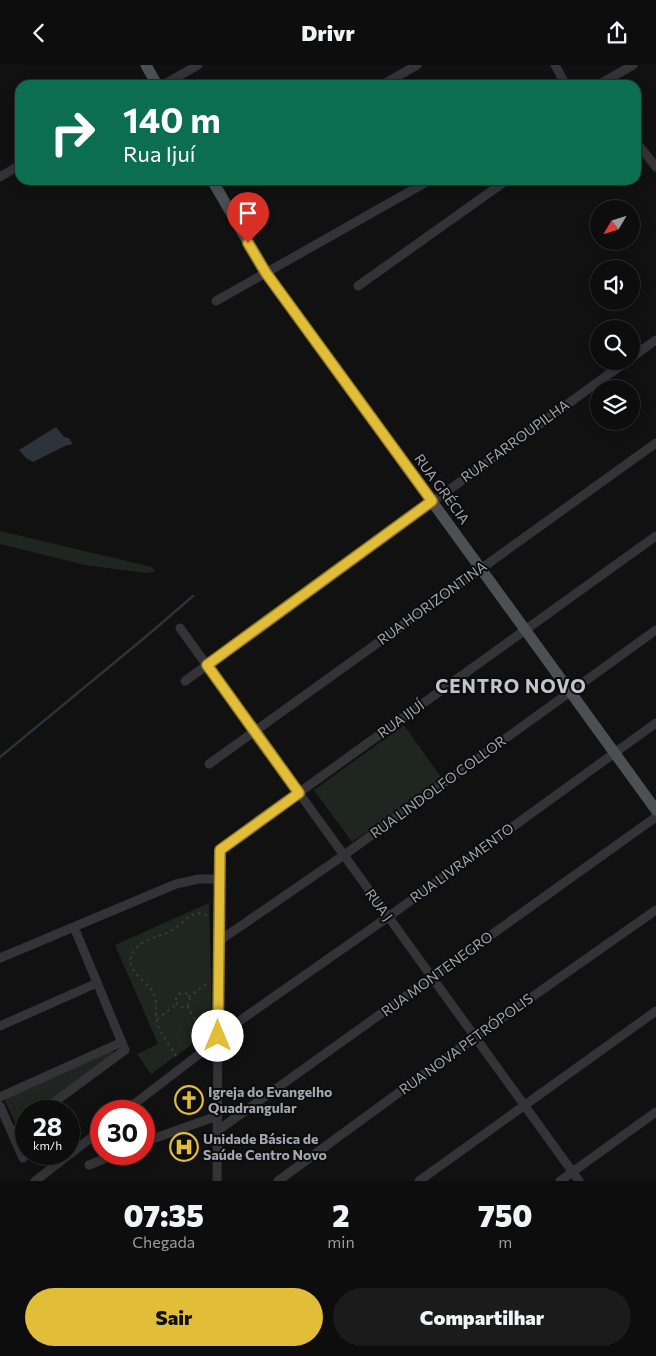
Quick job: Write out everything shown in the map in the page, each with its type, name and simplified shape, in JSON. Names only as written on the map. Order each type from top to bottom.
[{"type":"main road","points":[[146,65],[154,80]]},
{"type":"main road","name":"RUA GRÉCIA","points":[[216,185],[266,273],[656,810]]},
{"type":"street","points":[[172,80],[198,65]]},
{"type":"street","points":[[391,80],[417,65]]},
{"type":"street","points":[[555,65],[563,80]]},
{"type":"street","points":[[607,80],[633,65]]},
{"type":"street","points":[[641,148],[656,167]]},
{"type":"street","points":[[0,177],[15,168]]},
{"type":"street","points":[[216,301],[421,185]]},
{"type":"street","points":[[358,286],[500,185]]},
{"type":"street","points":[[640,352],[656,340]]},
{"type":"street","name":"RUA FARROUPILHA","points":[[185,681],[614,370]]},
{"type":"street","name":"RUA HORIZONTINA","points":[[208,764],[656,443]]},
{"type":"street","name":"RUA IJUÍ","points":[[219,879],[220,850],[656,536]]},
{"type":"street","name":"RUA J","points":[[180,628],[579,1181]]},
{"type":"street","name":"RUA LINDOLFO COLLOR","points":[[219,941],[344,855],[656,630]]},
{"type":"street","name":"RUA LIVRAMENTO","points":[[139,1100],[218,1039],[656,723]]},
{"type":"street","name":"RUA MONTENEGRO","points":[[217,1131],[656,817]]},
{"type":"street","points":[[0,959],[176,884],[199,879],[219,879],[217,1181]]},
{"type":"street","name":"RUA NOVA PETRÓPOLIS","points":[[278,1181],[475,1037],[656,910]]},
{"type":"street","points":[[74,927],[123,1046]]},
{"type":"street","points":[[0,1026],[97,983]]},
{"type":"street","points":[[419,1181],[656,1011]]},
{"type":"street","points":[[0,1097],[123,1046]]},
{"type":"street","points":[[56,1100],[123,1046]]},
{"type":"street","points":[[0,1106],[15,1140]]},
{"type":"street","points":[[560,1181],[656,1112]]},
{"type":"street","points":[[155,1138],[217,1116]]},
{"type":"street","points":[[35,1181],[90,1138]]},
{"type":"path","points":[[176,1057],[158,1026],[156,999],[153,992],[135,974],[132,958],[135,949],[142,943],[172,931],[186,919],[199,913],[210,917]]},
{"type":"path","points":[[188,997],[211,980]]},
{"type":"path","points":[[177,1004],[176,1000],[179,995],[185,994],[190,1001],[187,1006]]},
{"type":"path","points":[[157,1019],[177,1004]]},
{"type":"path","points":[[177,1004],[181,1007],[187,1006]]},
{"type":"path","points":[[187,1006],[204,1036]]},
{"type":"shaded area","points":[[56,427],[64,437],[69,438],[72,443],[71,445],[67,445],[33,462],[26,458],[19,450]]},
{"type":"shaded area","points":[[0,531],[152,567],[155,572],[145,573],[85,565],[0,544]]},
{"type":"shaded area","points":[[404,725],[443,780],[352,842],[314,790]]},
{"type":"shaded area","points":[[209,903],[212,1030],[151,1074],[137,1054],[158,1044],[115,945]]},
{"type":"shaded area","points":[[113,1050],[114,1053],[49,1100],[15,1100],[15,1122],[4,1099]]},
{"type":"waterway","points":[[0,757],[193,596]]},
{"type":"place","name":"Igreja do Evangelho Quadrangular","points":[[189,1100]]},
{"type":"place","name":"Unidade Básica de Saúde Centro Novo","points":[[184,1147]]},
{"type":"district","name":"CENTRO NOVO","points":[[511,686]]},
{"type":"route","points":[[218,1036],[220,850],[299,793],[207,665],[432,501],[266,273],[248,243]]}]
